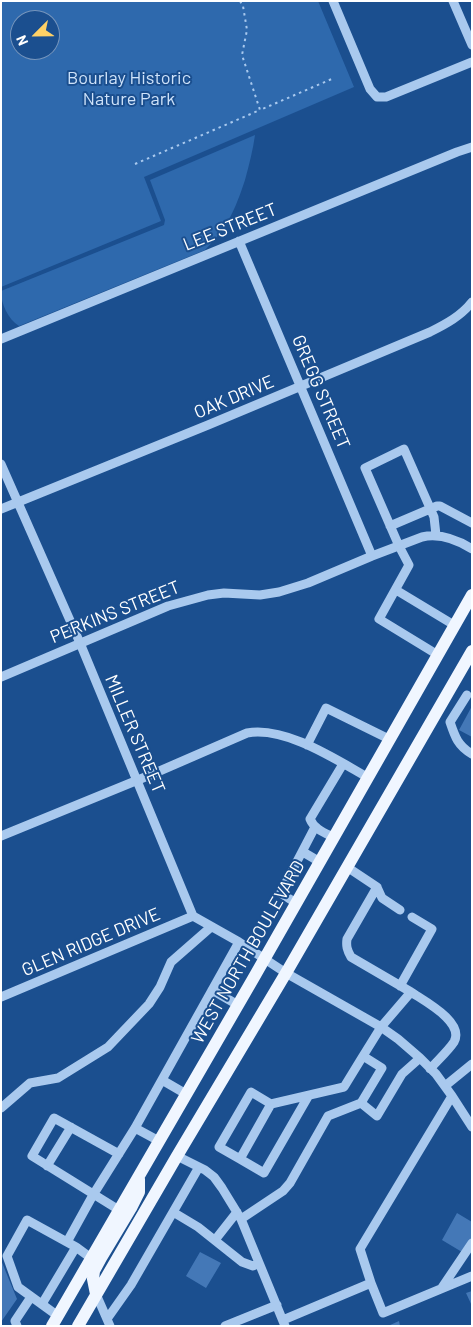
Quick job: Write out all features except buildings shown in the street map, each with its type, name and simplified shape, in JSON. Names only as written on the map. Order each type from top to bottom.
[{"type":"main road","name":"WEST NORTH BOULEVARD","points":[[55,1321],[472,595]]},
{"type":"main road","points":[[78,1326],[286,974],[472,651]]},
{"type":"main road","points":[[96,1294],[93,1280],[94,1271],[139,1192],[139,1176]]},
{"type":"street","points":[[333,1],[370,89],[377,97],[386,98],[472,62]]},
{"type":"street","points":[[454,1],[472,45]]},
{"type":"street","name":"LEE STREET","points":[[1,340],[239,241],[471,150]]},
{"type":"street","name":"GREGG STREET","points":[[239,241],[372,556]]},
{"type":"street","name":"OAK DRIVE","points":[[1,509],[438,328],[460,315],[472,302]]},
{"type":"street","points":[[438,655],[379,620],[409,565],[365,468],[404,449],[434,517],[436,535],[449,538],[472,549]]},
{"type":"street","name":"MILLER STREET","points":[[1,464],[80,644],[193,916]]},
{"type":"street","points":[[390,526],[437,506],[472,523]]},
{"type":"street","name":"PERKINS STREET","points":[[1,677],[168,606],[208,595],[260,595],[279,592],[308,583],[422,537],[436,535]]},
{"type":"street","points":[[396,590],[454,625]]},
{"type":"street","points":[[450,722],[470,697],[452,686]]},
{"type":"street","points":[[307,745],[326,708],[389,739]]},
{"type":"street","points":[[437,711],[450,722],[455,738],[462,749],[472,754]]},
{"type":"street","points":[[1,836],[247,733],[256,731],[286,736],[307,745],[367,778]]},
{"type":"street","points":[[334,837],[316,827],[311,823],[310,819],[343,764]]},
{"type":"street","points":[[296,903],[281,892],[316,827]]},
{"type":"street","points":[[302,852],[320,862]]},
{"type":"street","points":[[347,868],[377,887],[382,898],[400,910]]},
{"type":"street","points":[[377,887],[347,939],[347,950],[351,957],[411,992],[449,1019],[456,1033],[454,1041],[430,1069]]},
{"type":"street","points":[[193,916],[238,942],[286,974],[381,1027],[398,1039],[430,1069],[452,1096],[472,1127]]},
{"type":"street","name":"GLEN RIDGE DRIVE","points":[[1,997],[193,916]]},
{"type":"street","points":[[400,986],[432,929],[412,917]]},
{"type":"street","points":[[1,1108],[30,1082],[58,1078],[108,1047],[149,1004],[160,987],[171,962],[212,927]]},
{"type":"street","points":[[67,1242],[135,1128],[238,942]]},
{"type":"street","points":[[212,990],[238,1005]]},
{"type":"street","points":[[309,1095],[264,1173],[219,1147],[251,1092],[271,1104],[309,1095],[344,1087],[381,1027],[411,992]]},
{"type":"street","points":[[215,1240],[239,1215],[283,1191],[328,1116],[361,1103],[382,1068],[363,1056]]},
{"type":"street","points":[[361,1103],[377,1116],[402,1074],[420,1058]]},
{"type":"street","points":[[444,1086],[472,1064]]},
{"type":"street","points":[[162,1080],[186,1094]]},
{"type":"street","points":[[452,1096],[360,1249],[383,1313],[472,1276]]},
{"type":"street","points":[[240,1159],[271,1104]]},
{"type":"street","points":[[119,1154],[54,1118],[32,1156],[119,1210]]},
{"type":"street","points":[[47,1166],[70,1127]]},
{"type":"street","points":[[135,1128],[159,1141]]},
{"type":"street","points":[[177,1156],[205,1170],[214,1177],[222,1188],[239,1215],[284,1323],[371,1283]]},
{"type":"street","points":[[108,1322],[199,1167]]},
{"type":"street","points":[[173,1212],[198,1227],[242,1262],[253,1266],[259,1263]]},
{"type":"street","points":[[55,1321],[42,1304],[18,1287],[7,1256],[27,1220],[67,1242],[91,1258]]},
{"type":"street","points":[[441,1289],[472,1243]]},
{"type":"street","points":[[42,1304],[76,1248]]},
{"type":"street","points":[[96,1294],[108,1322]]},
{"type":"street","points":[[17,1326],[16,1321],[31,1297]]},
{"type":"street","points":[[225,1326],[277,1305]]},
{"type":"path","points":[[240,1],[243,6],[247,30],[242,55],[260,110]]},
{"type":"path","points":[[135,164],[334,78]]},
{"type":"green space","name":"Bourlay Historic Nature Park","points":[[1,1],[318,1],[354,87],[144,177],[161,221],[1,287]]},
{"type":"green space","points":[[255,135],[245,180],[238,200],[220,234],[205,250],[19,326],[8,315],[1,291],[164,225],[165,220],[150,180]]}]
